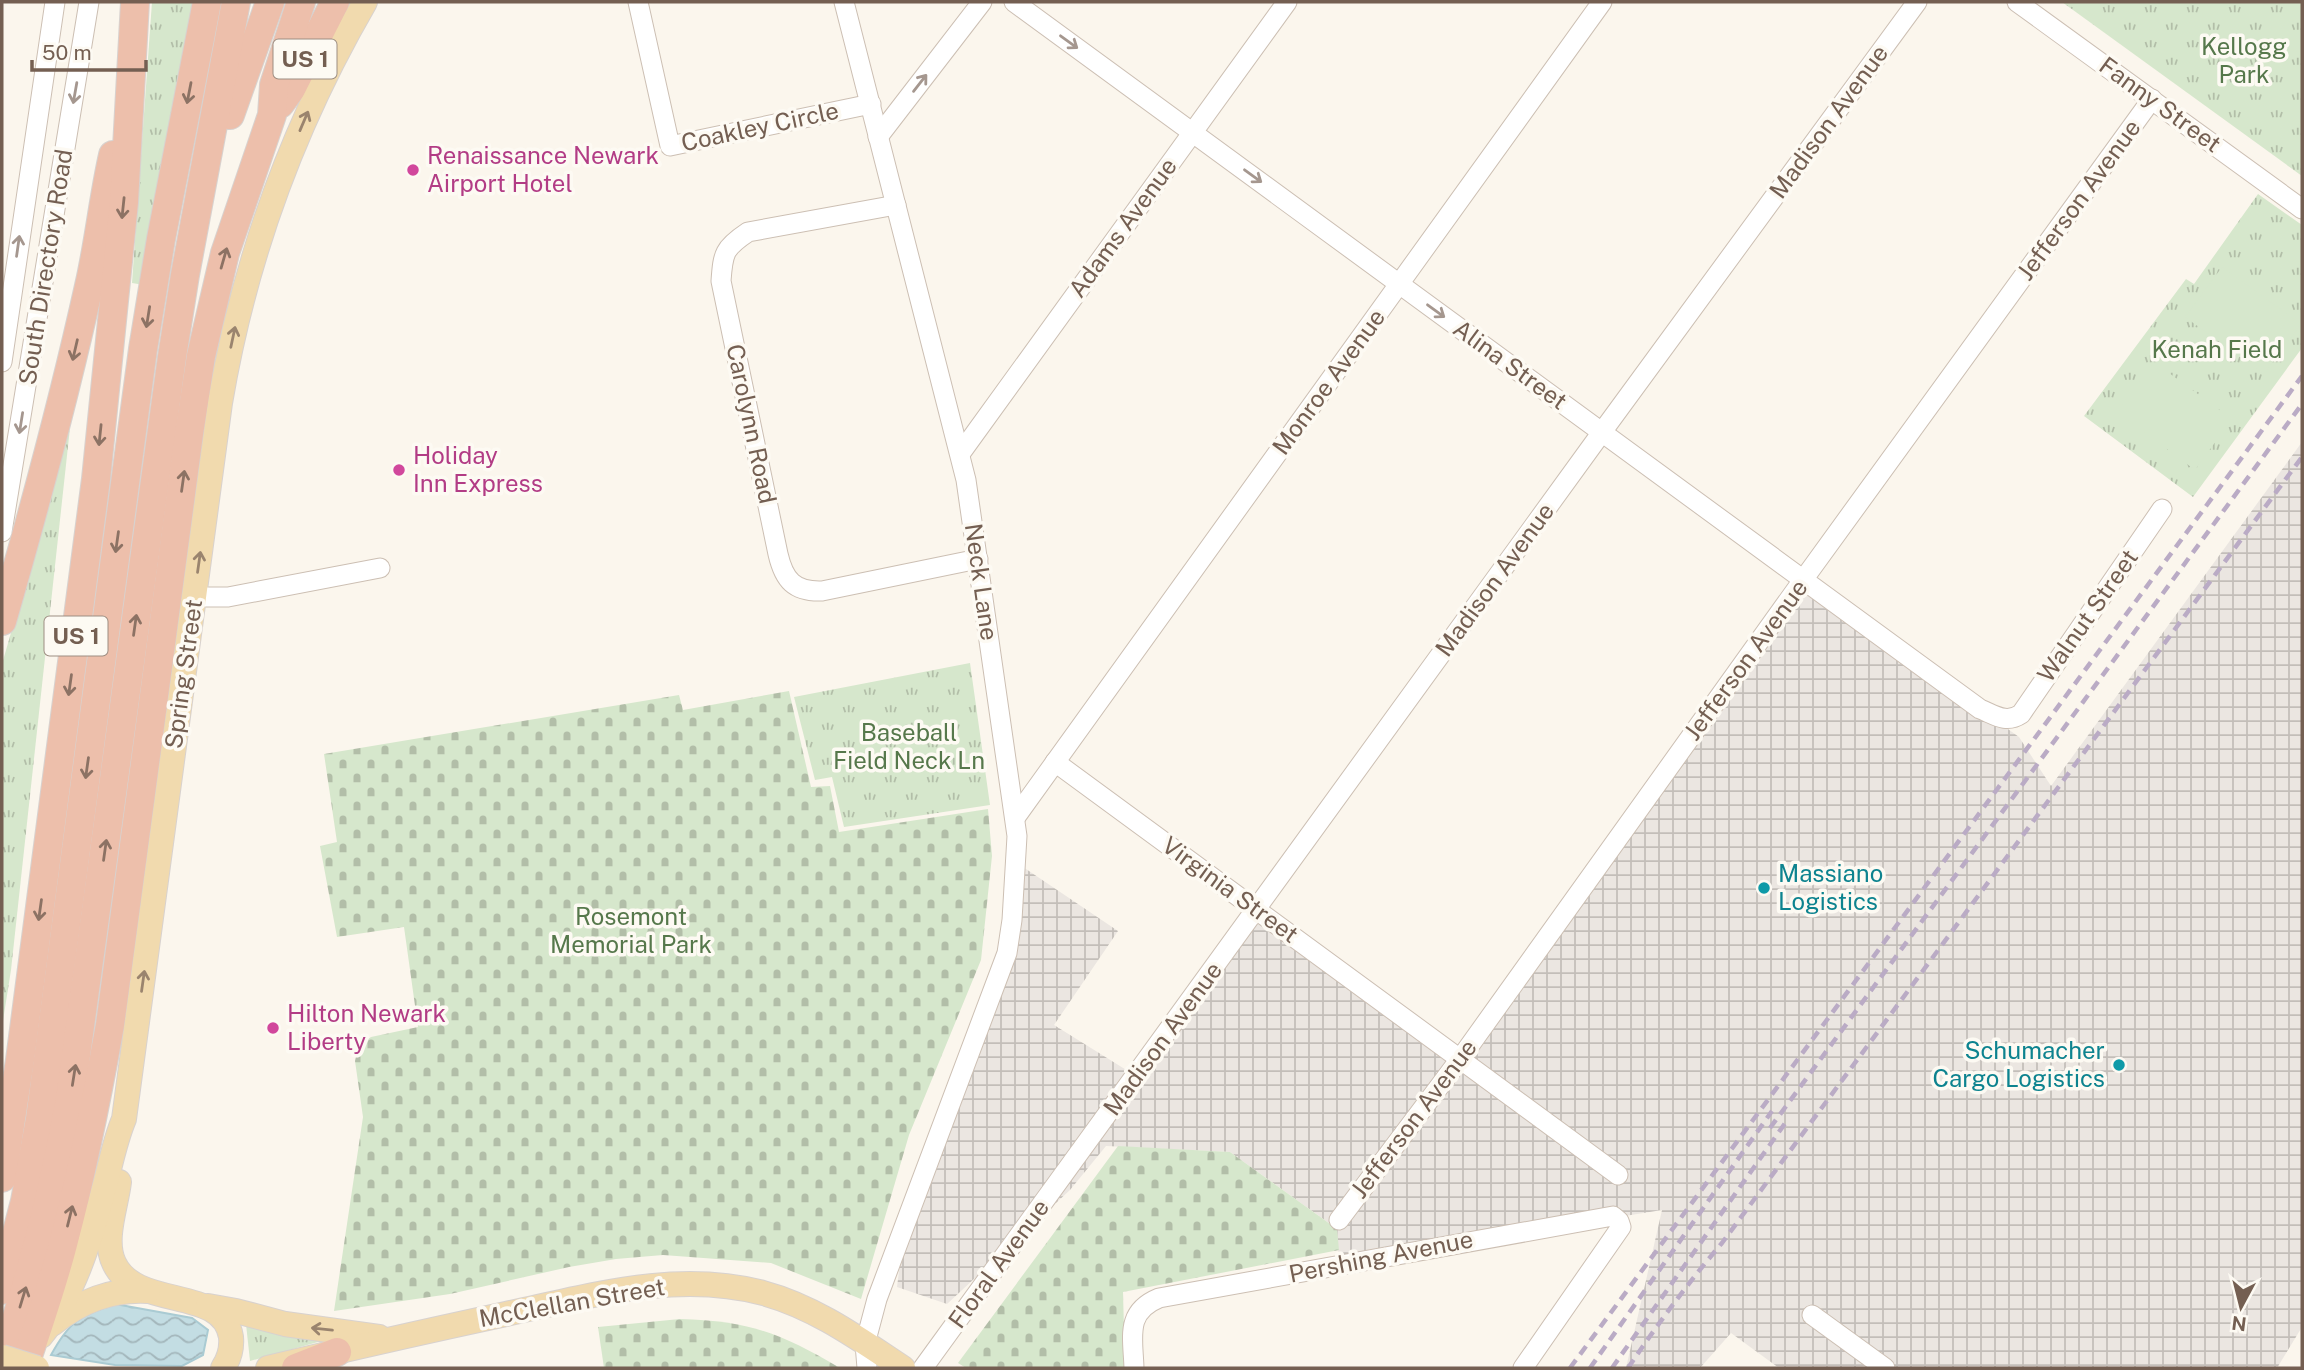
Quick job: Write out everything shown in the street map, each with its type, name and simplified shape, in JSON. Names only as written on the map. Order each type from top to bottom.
[{"type":"highway","name":"US 1","points":[[2,1178],[88,548],[124,202],[135,2]]},
{"type":"highway","points":[[2,1290],[25,1201],[40,1119],[143,349],[206,2]]},
{"type":"highway","points":[[2,1359],[41,1236],[71,1098],[164,412],[190,248],[236,2]]},
{"type":"highway","points":[[190,248],[230,113],[270,2]]},
{"type":"highway","points":[[272,115],[274,85],[301,2]]},
{"type":"highway","name":"US 1","points":[[30,1363],[71,1215],[110,1025],[201,356],[225,253],[272,115],[291,89],[335,2]]},
{"type":"highway","points":[[2,621],[38,498],[67,384],[92,275],[105,188],[129,91]]},
{"type":"highway","points":[[296,1368],[337,1352]]},
{"type":"main road","name":"Spring Street","points":[[30,1363],[84,1254],[124,1119],[225,375],[250,267],[273,198],[307,113],[365,2]]},
{"type":"main road","points":[[124,1119],[125,1140],[111,1237],[111,1255],[114,1264],[125,1278],[148,1291],[192,1303],[285,1324],[390,1339]]},
{"type":"main road","name":"McClellan Street","points":[[268,1368],[595,1295],[680,1284],[731,1287],[780,1298],[820,1316],[903,1368]]},
{"type":"main road","points":[[49,1326],[98,1297],[119,1291],[148,1291]]},
{"type":"main road","points":[[192,1303],[218,1313],[227,1322],[231,1348],[223,1368]]},
{"type":"main road","points":[[2,1359],[30,1363]]},
{"type":"street","points":[[2,362],[55,2]]},
{"type":"street","name":"South Directory Road","points":[[2,532],[89,2]]},
{"type":"street","name":"Coakley Circle","points":[[638,2],[670,146],[870,104]]},
{"type":"street","name":"Neck Lane","points":[[844,2],[966,480],[1017,836],[1007,953],[877,1299],[865,1343],[867,1368]]},
{"type":"street","points":[[878,137],[982,2]]},
{"type":"street","name":"Alina Street","points":[[1014,2],[1980,709],[2010,720]]},
{"type":"street","name":"Adams Avenue","points":[[960,454],[1287,2]]},
{"type":"street","name":"Monroe Avenue","points":[[1055,762],[1602,2]]},
{"type":"street","name":"Madison Avenue","points":[[1076,1160],[1602,432],[1917,2]]},
{"type":"street","name":"Fanny Street","points":[[2017,2],[2302,209]]},
{"type":"street","name":"Jefferson Avenue","points":[[1339,1220],[1460,1059],[2152,99]]},
{"type":"street","name":"Carolynn Road","points":[[896,205],[748,232],[733,242],[723,257],[721,281],[782,572],[794,586],[808,592],[978,559]]},
{"type":"street","name":"Walnut Street","points":[[2010,720],[2021,714],[2162,509]]},
{"type":"street","points":[[194,597],[228,597],[380,568]]},
{"type":"street","points":[[1015,818],[1055,762]]},
{"type":"street","name":"Virginia Street","points":[[1055,762],[1618,1175]]},
{"type":"street","name":"Floral Avenue","points":[[923,1368],[1076,1160]]},
{"type":"street","name":"Pershing Avenue","points":[[1134,1368],[1133,1325],[1146,1303],[1159,1298],[1613,1216],[1621,1227],[1523,1368]]},
{"type":"street","points":[[1812,1315],[1885,1368]]},
{"type":"shaded area","points":[[2302,442],[2302,1327],[2277,1368],[1779,1368],[1731,1333],[1700,1368],[1626,1368],[1662,1210],[1339,1262],[1337,1229],[1230,1152],[1106,1146],[1070,1190],[947,1304],[897,1287],[907,1207],[1020,906],[1014,861],[1118,931],[1054,1025],[1136,1076],[1253,916],[1451,1062],[1804,582],[2019,737],[2051,786]]},
{"type":"green space","points":[[152,2],[196,2],[144,285],[132,283]]},
{"type":"green space","name":"Kellogg Park","points":[[2062,2],[2302,2],[2302,176]]},
{"type":"green space","name":"Kenah Field","points":[[2258,194],[2302,225],[2302,348],[2193,497],[2084,416],[2186,279],[2194,284]]},
{"type":"green space","points":[[2222,267],[2301,324],[2264,374],[2185,317]]},
{"type":"green space","points":[[2154,362],[2232,419],[2195,470],[2117,412]]},
{"type":"green space","points":[[70,428],[11,970],[2,1027],[2,664]]},
{"type":"green space","name":"Baseball Field Neck Ln","points":[[970,663],[990,805],[844,827],[832,777],[815,780],[794,697]]},
{"type":"green space","name":"Rosemont Memorial Park","points":[[789,691],[811,787],[830,786],[839,832],[988,809],[992,856],[981,960],[909,1135],[861,1299],[771,1263],[663,1255],[569,1267],[450,1294],[334,1311],[363,1117],[355,1061],[357,1052],[361,1044],[371,1037],[418,1027],[404,927],[337,937],[320,846],[337,842],[324,754],[679,695],[683,710]]},
{"type":"green space","points":[[1118,1146],[1230,1152],[1337,1229],[1339,1250],[1123,1292],[1125,1368],[966,1368],[958,1363]]},
{"type":"green space","points":[[680,1319],[726,1323],[764,1331],[800,1346],[840,1368],[604,1368],[598,1327]]},
{"type":"green space","points":[[246,1324],[325,1340],[250,1361]]},
{"type":"water","points":[[115,1304],[192,1318],[208,1330],[203,1355],[182,1366],[115,1365],[51,1355],[64,1334],[77,1321]]},
{"type":"railway","points":[[1570,1368],[2302,376]]},
{"type":"railway","points":[[1770,1128],[2302,404]]},
{"type":"railway","points":[[1628,1368],[2302,457]]},
{"type":"railway","points":[[1590,1368],[1772,1111]]},
{"type":"railway","points":[[1612,1368],[1786,1122]]},
{"type":"place","name":"Renaissance Newark Airport Hotel","points":[[413,170]]},
{"type":"place","name":"Holiday Inn Express","points":[[399,470]]},
{"type":"place","name":"Massiano Logistics","points":[[1764,888]]},
{"type":"place","name":"Hilton Newark Liberty","points":[[273,1028]]},
{"type":"place","name":"Schumacher Cargo Logistics","points":[[2119,1065]]}]
